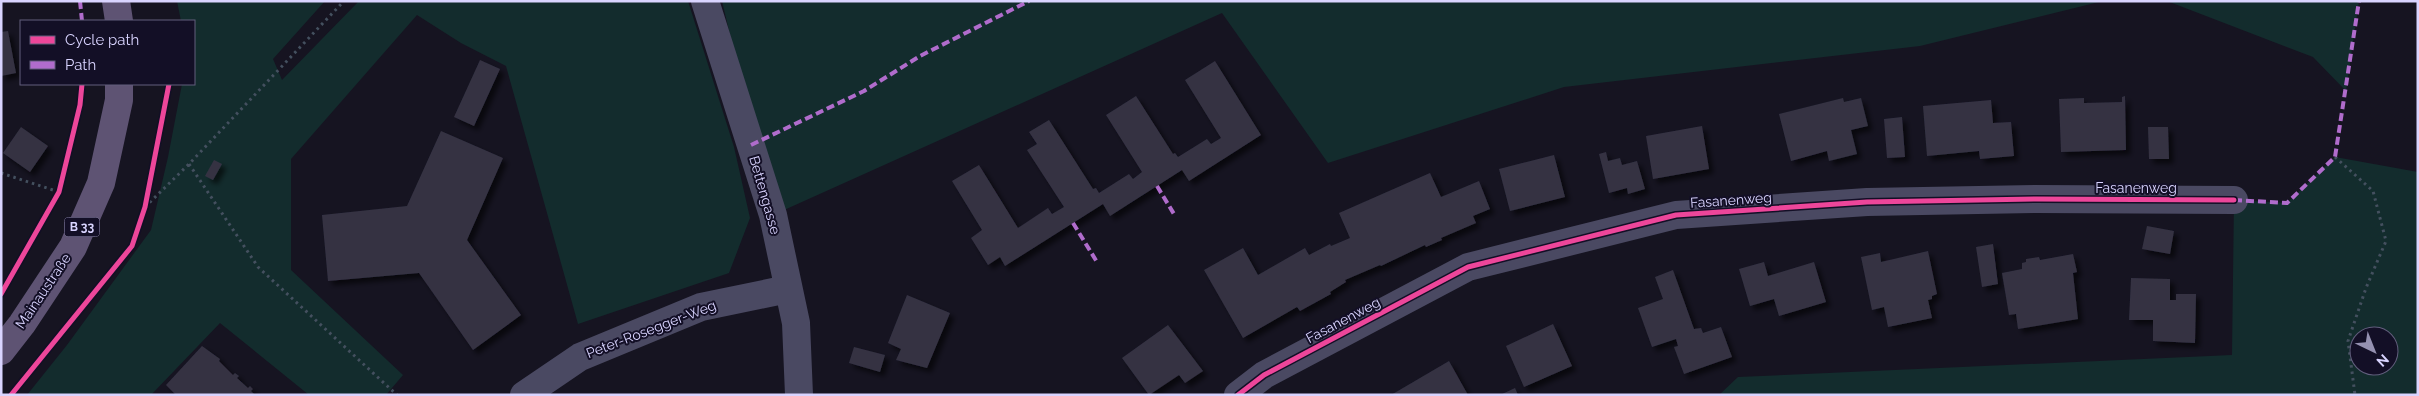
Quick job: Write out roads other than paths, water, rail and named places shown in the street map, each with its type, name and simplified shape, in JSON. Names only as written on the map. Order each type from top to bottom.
[{"type":"main road","points":[[116,1],[119,20]]},
{"type":"main road","name":"Mainaustraße","points":[[1,351],[22,324],[73,247],[101,183],[119,100],[119,85]]},
{"type":"street","name":"Bettengasse","points":[[705,1],[773,215],[796,323],[800,395]]},
{"type":"street","name":"Fasanenweg","points":[[1238,395],[1264,375],[1468,267],[1676,215],[1867,202],[2036,199],[2234,200]]},
{"type":"street","name":"Peter-Rosegger-Weg","points":[[524,395],[580,357],[701,307],[788,289]]}]
